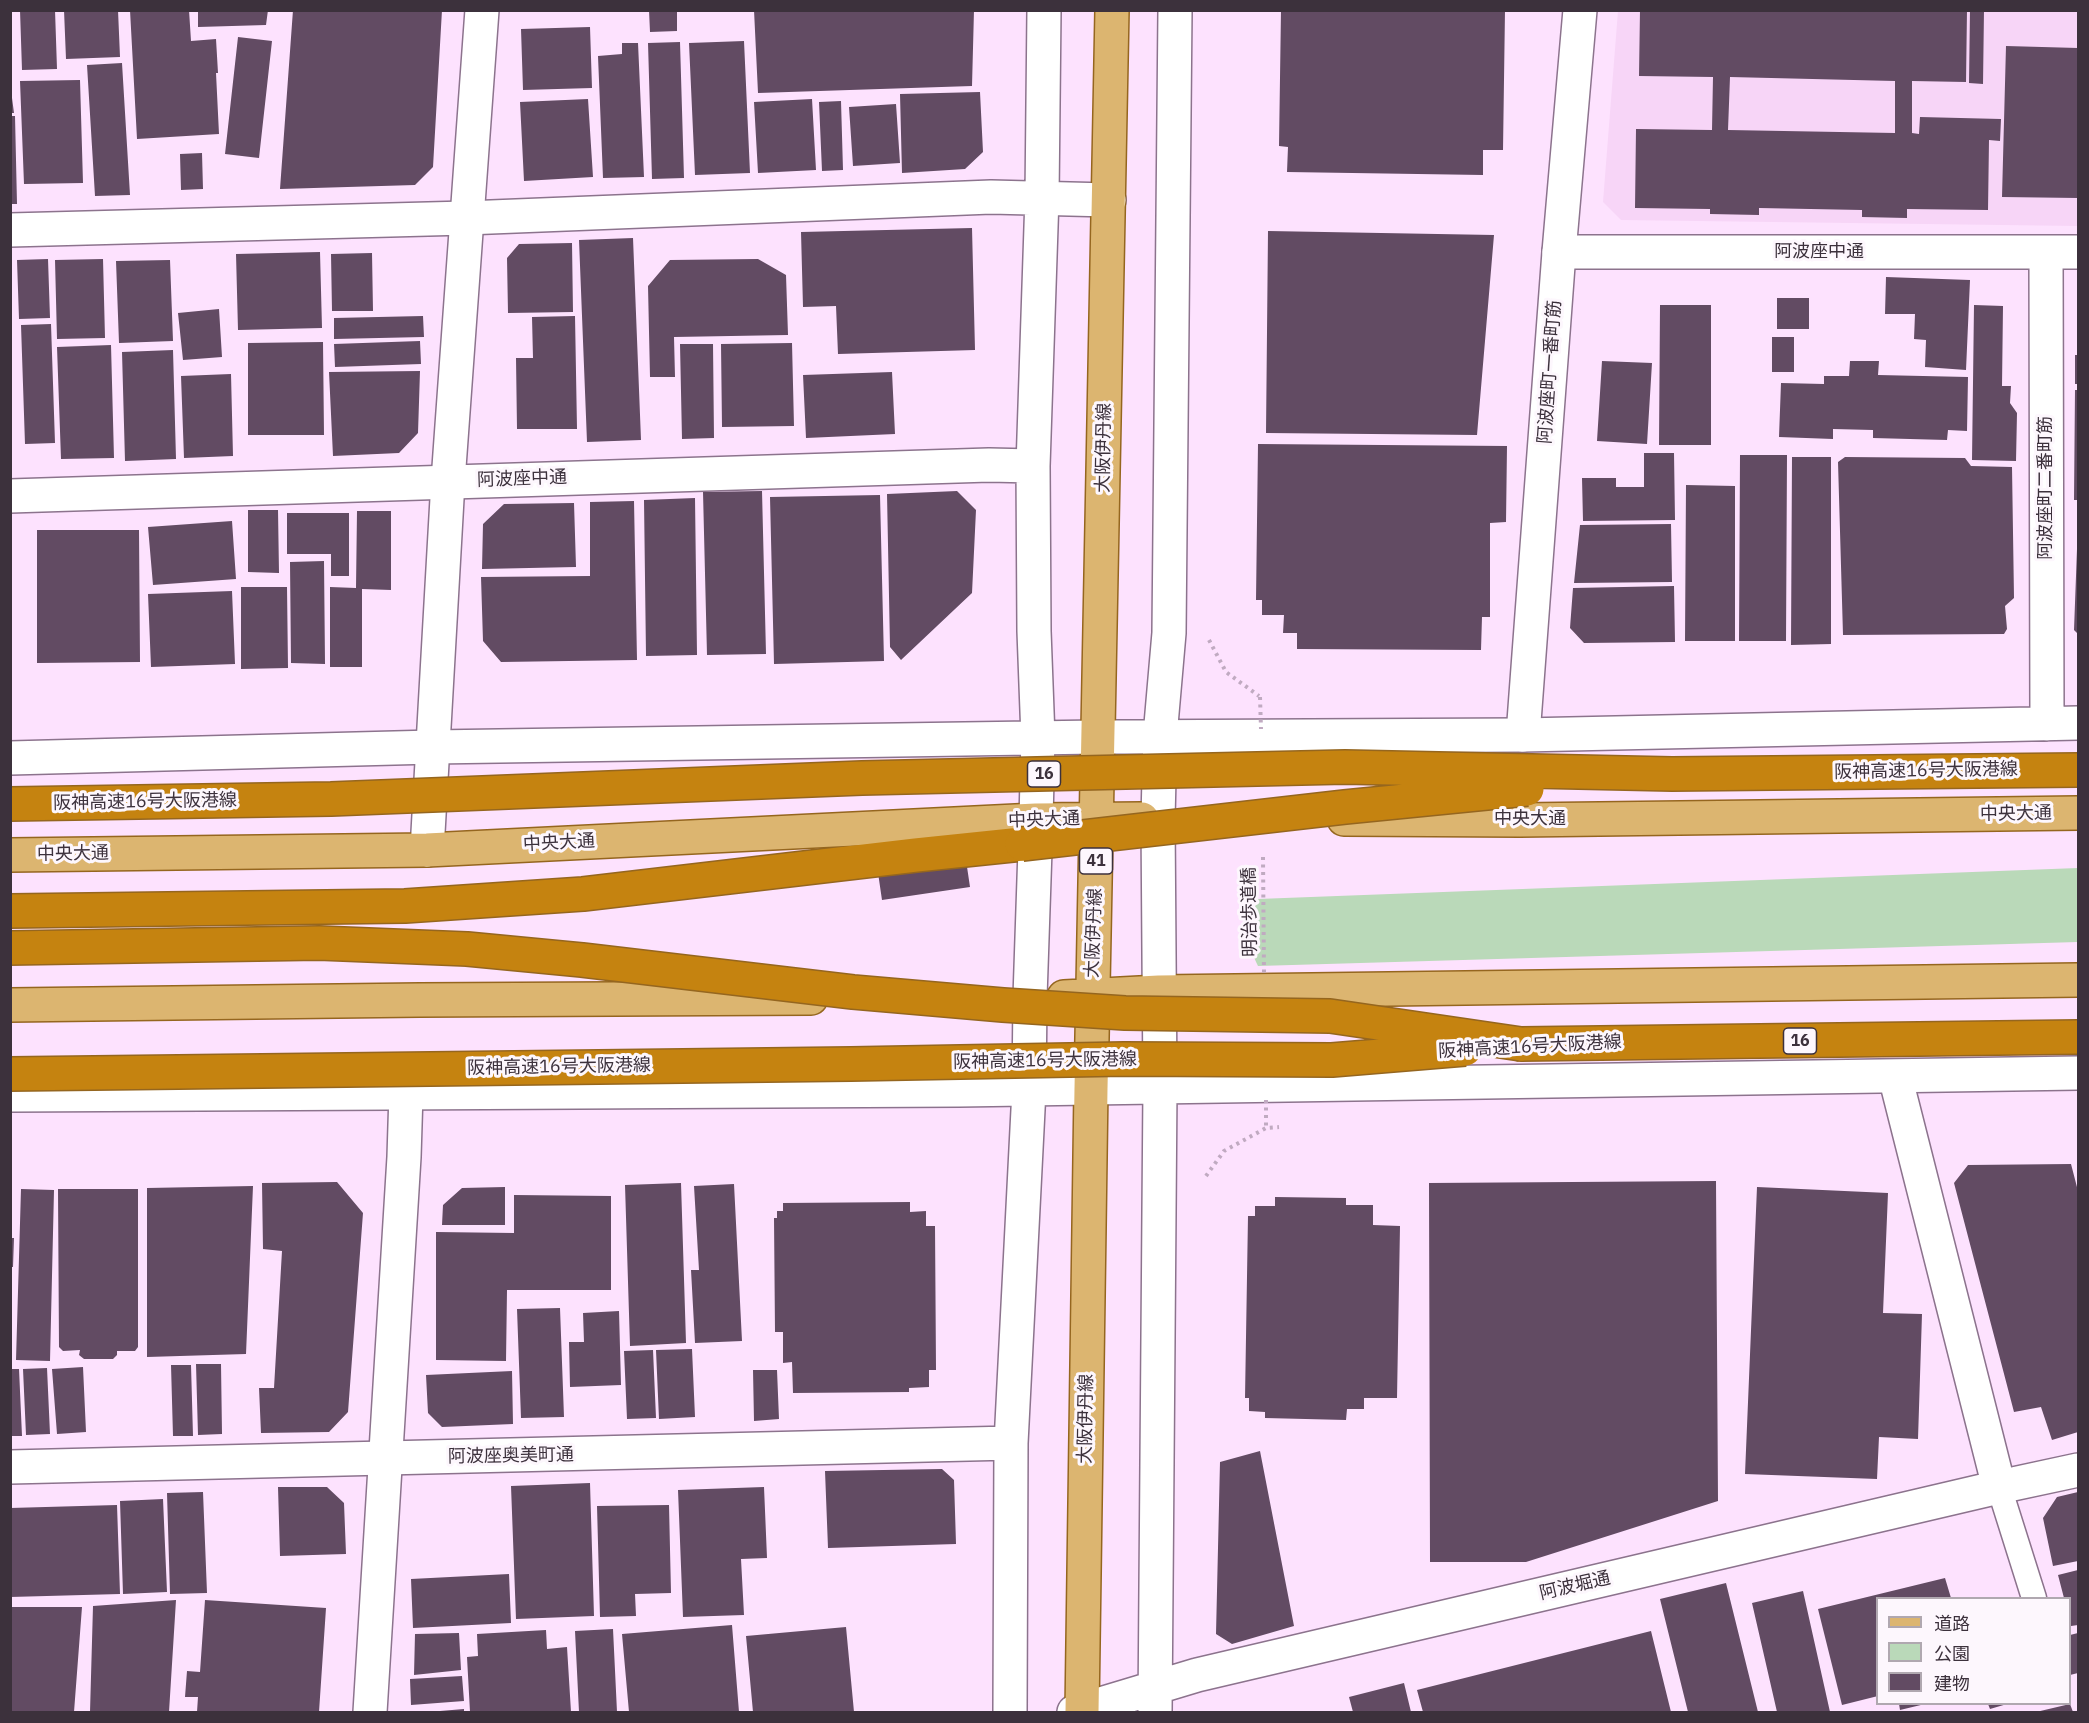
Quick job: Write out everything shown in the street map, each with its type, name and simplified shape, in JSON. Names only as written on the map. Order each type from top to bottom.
[{"type":"highway","name":"阪神高速16号大阪港線","points":[[10,804],[331,799],[862,778],[1345,766],[1672,774],[2079,770]]},
{"type":"highway","points":[[10,911],[405,906],[584,894],[1322,809],[1672,774]]},
{"type":"highway","points":[[10,948],[319,943],[467,949],[618,963],[853,992],[1003,1005],[1125,1013],[1330,1016],[1521,1044]]},
{"type":"highway","name":"阪神高速16号大阪港線","points":[[10,1074],[1124,1059],[1332,1060],[1521,1044],[2079,1037]]},
{"type":"main road","name":"大阪伊丹線","points":[[1079,1712],[1112,10]]},
{"type":"main road","name":"中央大通","points":[[10,855],[428,850],[1036,820],[1520,820],[2079,813]]},
{"type":"main road","points":[[10,1005],[420,1000],[1093,997],[1159,992],[2079,980]]},
{"type":"street","points":[[428,850],[448,481],[482,10]]},
{"type":"street","points":[[1010,1713],[1011,1443],[1029,1090],[1038,738],[1034,631],[1033,465],[1042,197],[1044,10]]},
{"type":"street","points":[[1155,1699],[1160,1087],[1158,819],[1160,736],[1169,633],[1175,10]]},
{"type":"street","name":"阿波座町一番町筋","points":[[1523,735],[1559,252],[1580,10]]},
{"type":"street","points":[[10,230],[466,218],[991,197],[1109,200]]},
{"type":"street","name":"阿波座中通","points":[[1559,252],[2079,252]]},
{"type":"street","name":"阿波座町二番町筋","points":[[2046,252],[2063,724]]},
{"type":"street","name":"阿波座中通","points":[[10,496],[1033,465]]},
{"type":"street","points":[[10,758],[434,747],[1160,736],[1523,735],[2063,724]]},
{"type":"street","points":[[10,1095],[1029,1090],[2079,1074]]},
{"type":"street","points":[[1894,1076],[2000,1487]]},
{"type":"street","points":[[370,1713],[406,1093]]},
{"type":"street","name":"阿波座奥美町通","points":[[10,1467],[1011,1443]]},
{"type":"street","name":"阿波堀通","points":[[1079,1712],[1155,1699],[1208,1672],[2079,1470]]},
{"type":"lane","points":[[2000,1487],[2033,1597]]},
{"type":"path","points":[[1208,640],[1226,672],[1260,697],[1261,733]]},
{"type":"path","name":"明治歩道橋","points":[[1262,853],[1264,985]]},
{"type":"path","points":[[1206,1176],[1224,1150],[1266,1128],[1266,1092]]},
{"type":"shaded area","points":[[1618,11],[2078,11],[2078,226],[1621,220],[1603,202]]},
{"type":"green space","points":[[2078,868],[2078,942],[1258,966],[1249,940],[1250,925],[1258,899]]},
{"type":"building","points":[[20,10],[55,10],[57,69],[22,70]]},
{"type":"building","points":[[64,10],[118,10],[120,57],[66,59]]},
{"type":"building","points":[[130,10],[189,10],[191,41],[216,39],[219,134],[137,139]]},
{"type":"building","points":[[198,10],[268,10],[266,25],[198,27]]},
{"type":"building","points":[[293,10],[442,10],[433,167],[415,185],[280,189]]},
{"type":"building","points":[[649,10],[677,10],[677,31],[650,32]]},
{"type":"building","points":[[754,10],[974,10],[972,86],[758,93]]},
{"type":"building","points":[[1281,10],[1505,10],[1503,150],[1483,150],[1483,175],[1287,172],[1288,147],[1279,146]]},
{"type":"building","points":[[1640,10],[1967,10],[1966,82],[1912,81],[1912,133],[1919,134],[1920,117],[2001,119],[2000,141],[1989,140],[1988,210],[1907,209],[1907,218],[1862,217],[1862,210],[1759,208],[1759,215],[1710,214],[1710,209],[1635,208],[1636,129],[1712,130],[1713,77],[1639,76]],"holes":[[[1730,77],[1895,81],[1895,133],[1728,130]]]},
{"type":"building","points":[[1970,10],[1984,10],[1983,84],[1969,83]]},
{"type":"building","points":[[590,27],[592,88],[523,90],[521,29]]},
{"type":"building","points":[[238,37],[272,41],[259,158],[225,154]]},
{"type":"building","points":[[744,41],[750,173],[695,175],[689,43]]},
{"type":"building","points":[[680,42],[684,178],[652,179],[648,43]]},
{"type":"building","points":[[622,43],[638,43],[644,177],[603,178],[598,56],[622,54]]},
{"type":"building","points":[[2006,46],[2078,48],[2078,198],[2002,197]]},
{"type":"building","points":[[122,63],[130,195],[95,196],[87,65]]},
{"type":"building","points":[[80,80],[83,183],[24,184],[20,81]]},
{"type":"building","points":[[980,92],[983,152],[965,169],[902,173],[900,94]]},
{"type":"building","points":[[10,98],[12,98],[14,113],[10,113]]},
{"type":"building","points":[[588,99],[593,177],[524,181],[520,102]]},
{"type":"building","points":[[812,99],[816,170],[758,173],[754,102]]},
{"type":"building","points":[[841,101],[843,170],[822,171],[819,102]]},
{"type":"building","points":[[896,104],[900,163],[853,166],[849,107]]},
{"type":"building","points":[[10,116],[15,116],[17,204],[10,204]]},
{"type":"building","points":[[202,153],[203,189],[181,190],[180,154]]},
{"type":"building","points":[[972,228],[975,350],[838,354],[836,306],[803,307],[801,232]]},
{"type":"building","points":[[1268,231],[1494,235],[1477,435],[1266,433]]},
{"type":"building","points":[[633,238],[641,440],[587,442],[579,240]]},
{"type":"building","points":[[572,243],[573,312],[508,313],[507,258],[519,244]]},
{"type":"building","points":[[320,252],[322,328],[238,330],[236,254]]},
{"type":"building","points":[[372,253],[373,311],[332,311],[331,254]]},
{"type":"building","points":[[48,259],[50,318],[19,319],[17,260]]},
{"type":"building","points":[[103,259],[105,338],[57,339],[55,260]]},
{"type":"building","points":[[758,259],[786,275],[788,335],[674,337],[675,377],[650,377],[648,286],[670,260]]},
{"type":"building","points":[[170,260],[173,341],[119,343],[116,261]]},
{"type":"building","points":[[1886,277],[1970,280],[1966,370],[1925,367],[1926,340],[1914,339],[1915,314],[1885,314]]},
{"type":"building","points":[[1777,298],[1809,298],[1809,329],[1777,329]]},
{"type":"building","points":[[1660,305],[1711,305],[1711,445],[1659,445]]},
{"type":"building","points":[[1974,305],[2003,306],[2002,386],[2011,386],[2010,403],[2017,413],[2016,461],[1972,460]]},
{"type":"building","points":[[219,309],[222,357],[183,360],[178,313]]},
{"type":"building","points":[[423,316],[424,337],[334,339],[334,318]]},
{"type":"building","points":[[575,316],[577,429],[517,429],[516,358],[533,358],[532,317]]},
{"type":"building","points":[[51,324],[55,443],[25,444],[21,325]]},
{"type":"building","points":[[1772,337],[1794,337],[1794,372],[1772,372]]},
{"type":"building","points":[[420,341],[421,364],[335,367],[334,344]]},
{"type":"building","points":[[323,342],[324,435],[248,435],[248,343]]},
{"type":"building","points":[[792,343],[794,426],[722,427],[721,344]]},
{"type":"building","points":[[680,344],[713,344],[714,438],[682,439]]},
{"type":"building","points":[[111,345],[114,458],[61,459],[57,347]]},
{"type":"building","points":[[173,350],[176,459],[125,461],[122,352]]},
{"type":"building","points":[[2075,355],[2078,355],[2078,384],[2075,384]]},
{"type":"building","points":[[1602,361],[1652,363],[1647,444],[1597,441]]},
{"type":"building","points":[[1850,361],[1879,361],[1878,375],[1968,377],[1967,431],[1948,430],[1947,440],[1873,438],[1873,430],[1833,429],[1833,439],[1779,437],[1781,383],[1824,384],[1824,376],[1849,376]]},
{"type":"building","points":[[420,371],[418,433],[399,453],[333,456],[329,372]]},
{"type":"building","points":[[892,372],[895,434],[806,438],[803,375]]},
{"type":"building","points":[[231,374],[233,456],[184,458],[181,376]]},
{"type":"building","points":[[2075,390],[2078,390],[2078,500],[2074,500]]},
{"type":"building","points":[[1258,444],[1507,446],[1506,522],[1490,523],[1490,617],[1482,617],[1481,650],[1297,649],[1297,633],[1283,633],[1284,615],[1262,615],[1262,600],[1256,600]]},
{"type":"building","points":[[1644,453],[1674,453],[1675,520],[1583,521],[1582,478],[1616,478],[1616,487],[1644,487]]},
{"type":"building","points":[[1740,455],[1787,455],[1786,641],[1739,641]]},
{"type":"building","points":[[1792,457],[1831,457],[1831,644],[1791,645]]},
{"type":"building","points":[[1845,457],[1965,458],[1971,466],[2012,467],[2014,598],[2005,606],[2007,629],[2004,634],[1843,635],[1838,462]]},
{"type":"building","points":[[1686,485],[1735,486],[1735,641],[1685,641]]},
{"type":"building","points":[[762,491],[766,654],[707,655],[703,492]]},
{"type":"building","points":[[957,491],[976,510],[972,593],[901,660],[890,647],[887,494]]},
{"type":"building","points":[[880,495],[884,661],[774,664],[770,497]]},
{"type":"building","points":[[695,498],[697,655],[646,656],[644,500]]},
{"type":"building","points":[[634,501],[637,660],[501,662],[483,641],[481,577],[590,576],[590,502]]},
{"type":"building","points":[[574,503],[576,567],[482,569],[483,524],[504,504]]},
{"type":"building","points":[[248,510],[278,510],[279,573],[248,572]]},
{"type":"building","points":[[357,511],[391,511],[391,590],[362,589],[362,667],[330,667],[330,587],[356,588]]},
{"type":"building","points":[[287,513],[349,513],[349,576],[331,576],[331,554],[287,554]]},
{"type":"building","points":[[232,521],[236,579],[153,585],[148,527]]},
{"type":"building","points":[[1671,524],[1672,582],[1574,583],[1580,525]]},
{"type":"building","points":[[37,530],[139,530],[140,662],[37,663]]},
{"type":"building","points":[[2078,550],[2078,634],[2074,630]]},
{"type":"building","points":[[324,561],[325,664],[291,663],[290,562]]},
{"type":"building","points":[[1674,586],[1675,642],[1584,643],[1570,628],[1573,588]]},
{"type":"building","points":[[241,587],[287,587],[288,668],[241,669]]},
{"type":"building","points":[[232,591],[235,664],[151,667],[148,594]]},
{"type":"building","points":[[959,813],[970,887],[882,900],[871,825]]},
{"type":"building","points":[[2071,1164],[2078,1191],[2078,1432],[2052,1440],[2041,1407],[2014,1412],[1954,1183],[1968,1165]]},
{"type":"building","points":[[1716,1181],[1718,1501],[1526,1562],[1430,1562],[1429,1183]]},
{"type":"building","points":[[337,1182],[363,1213],[348,1412],[329,1432],[261,1433],[259,1388],[274,1388],[282,1251],[263,1249],[262,1183]]},
{"type":"building","points":[[681,1183],[686,1343],[630,1346],[625,1185]]},
{"type":"building","points":[[734,1184],[742,1341],[695,1343],[691,1270],[699,1270],[694,1186]]},
{"type":"building","points":[[253,1186],[246,1354],[147,1357],[147,1188]]},
{"type":"building","points":[[505,1187],[505,1225],[442,1225],[443,1205],[462,1188]]},
{"type":"building","points":[[1757,1187],[1888,1193],[1883,1313],[1922,1314],[1918,1439],[1879,1437],[1877,1479],[1745,1474]]},
{"type":"building","points":[[21,1189],[54,1190],[50,1361],[16,1360]]},
{"type":"building","points":[[58,1189],[138,1189],[138,1347],[135,1351],[117,1351],[113,1359],[84,1359],[79,1355],[80,1350],[63,1351],[59,1347]]},
{"type":"building","points":[[514,1195],[611,1196],[611,1290],[507,1290],[506,1361],[436,1360],[436,1232],[514,1233]]},
{"type":"building","points":[[1275,1197],[1346,1198],[1346,1205],[1373,1205],[1373,1225],[1400,1226],[1397,1398],[1364,1398],[1364,1409],[1347,1409],[1346,1420],[1265,1418],[1265,1412],[1249,1411],[1249,1398],[1245,1398],[1248,1216],[1255,1216],[1255,1206],[1275,1206]]},
{"type":"building","points":[[910,1202],[910,1212],[926,1211],[926,1226],[935,1226],[936,1370],[929,1370],[929,1387],[909,1388],[909,1392],[793,1393],[792,1362],[783,1363],[783,1332],[775,1332],[774,1218],[777,1218],[777,1211],[783,1211],[783,1203]]},
{"type":"building","points":[[10,1238],[14,1238],[13,1267],[10,1267]]},
{"type":"building","points":[[560,1308],[564,1417],[521,1418],[517,1309]]},
{"type":"building","points":[[619,1311],[621,1385],[570,1387],[569,1342],[584,1342],[583,1313]]},
{"type":"building","points":[[692,1349],[695,1417],[659,1419],[656,1350]]},
{"type":"building","points":[[653,1350],[656,1418],[627,1419],[624,1351]]},
{"type":"building","points":[[196,1364],[221,1364],[222,1434],[198,1435]]},
{"type":"building","points":[[171,1365],[191,1365],[193,1436],[173,1436]]},
{"type":"building","points":[[83,1367],[86,1432],[57,1434],[52,1369]]},
{"type":"building","points":[[47,1368],[50,1434],[26,1435],[23,1369]]},
{"type":"building","points":[[10,1369],[19,1369],[22,1436],[10,1436]]},
{"type":"building","points":[[753,1370],[777,1370],[779,1419],[754,1421]]},
{"type":"building","points":[[512,1371],[513,1424],[442,1427],[428,1413],[426,1375]]},
{"type":"building","points":[[1260,1451],[1294,1626],[1232,1644],[1216,1634],[1220,1462]]},
{"type":"building","points":[[942,1469],[954,1480],[956,1544],[828,1548],[825,1471]]},
{"type":"building","points":[[590,1483],[594,1616],[516,1619],[511,1486]]},
{"type":"building","points":[[278,1487],[327,1487],[344,1503],[346,1554],[280,1556]]},
{"type":"building","points":[[764,1487],[767,1558],[741,1559],[744,1615],[683,1617],[678,1490]]},
{"type":"building","points":[[203,1492],[207,1593],[170,1594],[167,1493]]},
{"type":"building","points":[[2078,1492],[2078,1561],[2053,1566],[2043,1518],[2057,1497]]},
{"type":"building","points":[[163,1499],[167,1592],[123,1594],[120,1501]]},
{"type":"building","points":[[117,1505],[120,1594],[10,1597],[10,1508]]},
{"type":"building","points":[[669,1505],[671,1593],[635,1594],[636,1616],[600,1617],[597,1506]]},
{"type":"building","points":[[2078,1570],[2078,1625],[2071,1626],[2071,1597],[2064,1597],[2058,1575]]},
{"type":"building","points":[[509,1574],[511,1623],[413,1628],[411,1579]]},
{"type":"building","points":[[1945,1578],[1951,1597],[1876,1597],[1876,1696],[1842,1705],[1818,1609]]},
{"type":"building","points":[[1726,1583],[1758,1712],[1688,1712],[1660,1599]]},
{"type":"building","points":[[1803,1591],[1830,1712],[1777,1712],[1752,1603]]},
{"type":"building","points":[[176,1600],[169,1712],[90,1712],[93,1606]]},
{"type":"building","points":[[205,1600],[326,1608],[319,1712],[197,1712],[198,1697],[185,1697],[187,1671],[200,1672]]},
{"type":"building","points":[[10,1607],[82,1607],[74,1712],[10,1712]]},
{"type":"building","points":[[732,1625],[739,1712],[629,1712],[622,1634]]},
{"type":"building","points":[[846,1627],[854,1712],[753,1712],[746,1636]]},
{"type":"building","points":[[613,1629],[617,1712],[579,1712],[575,1631]]},
{"type":"building","points":[[546,1630],[547,1649],[567,1647],[571,1712],[470,1712],[467,1657],[478,1656],[477,1634]]},
{"type":"building","points":[[1651,1631],[1671,1712],[1423,1712],[1417,1690]]},
{"type":"building","points":[[459,1633],[461,1670],[414,1675],[415,1634]]},
{"type":"building","points":[[2078,1633],[2078,1673],[2071,1675],[2071,1635]]},
{"type":"building","points":[[462,1676],[464,1701],[411,1705],[410,1679]]},
{"type":"building","points":[[1404,1683],[1411,1712],[1353,1712],[1349,1697]]},
{"type":"building","points":[[1899,1705],[1921,1705],[1900,1710]]},
{"type":"building","points":[[1988,1705],[2004,1705],[1990,1709]]},
{"type":"building","points":[[2070,1705],[2073,1712],[2036,1712]]},
{"type":"building","points":[[464,1709],[464,1712],[440,1712],[440,1711]]}]
